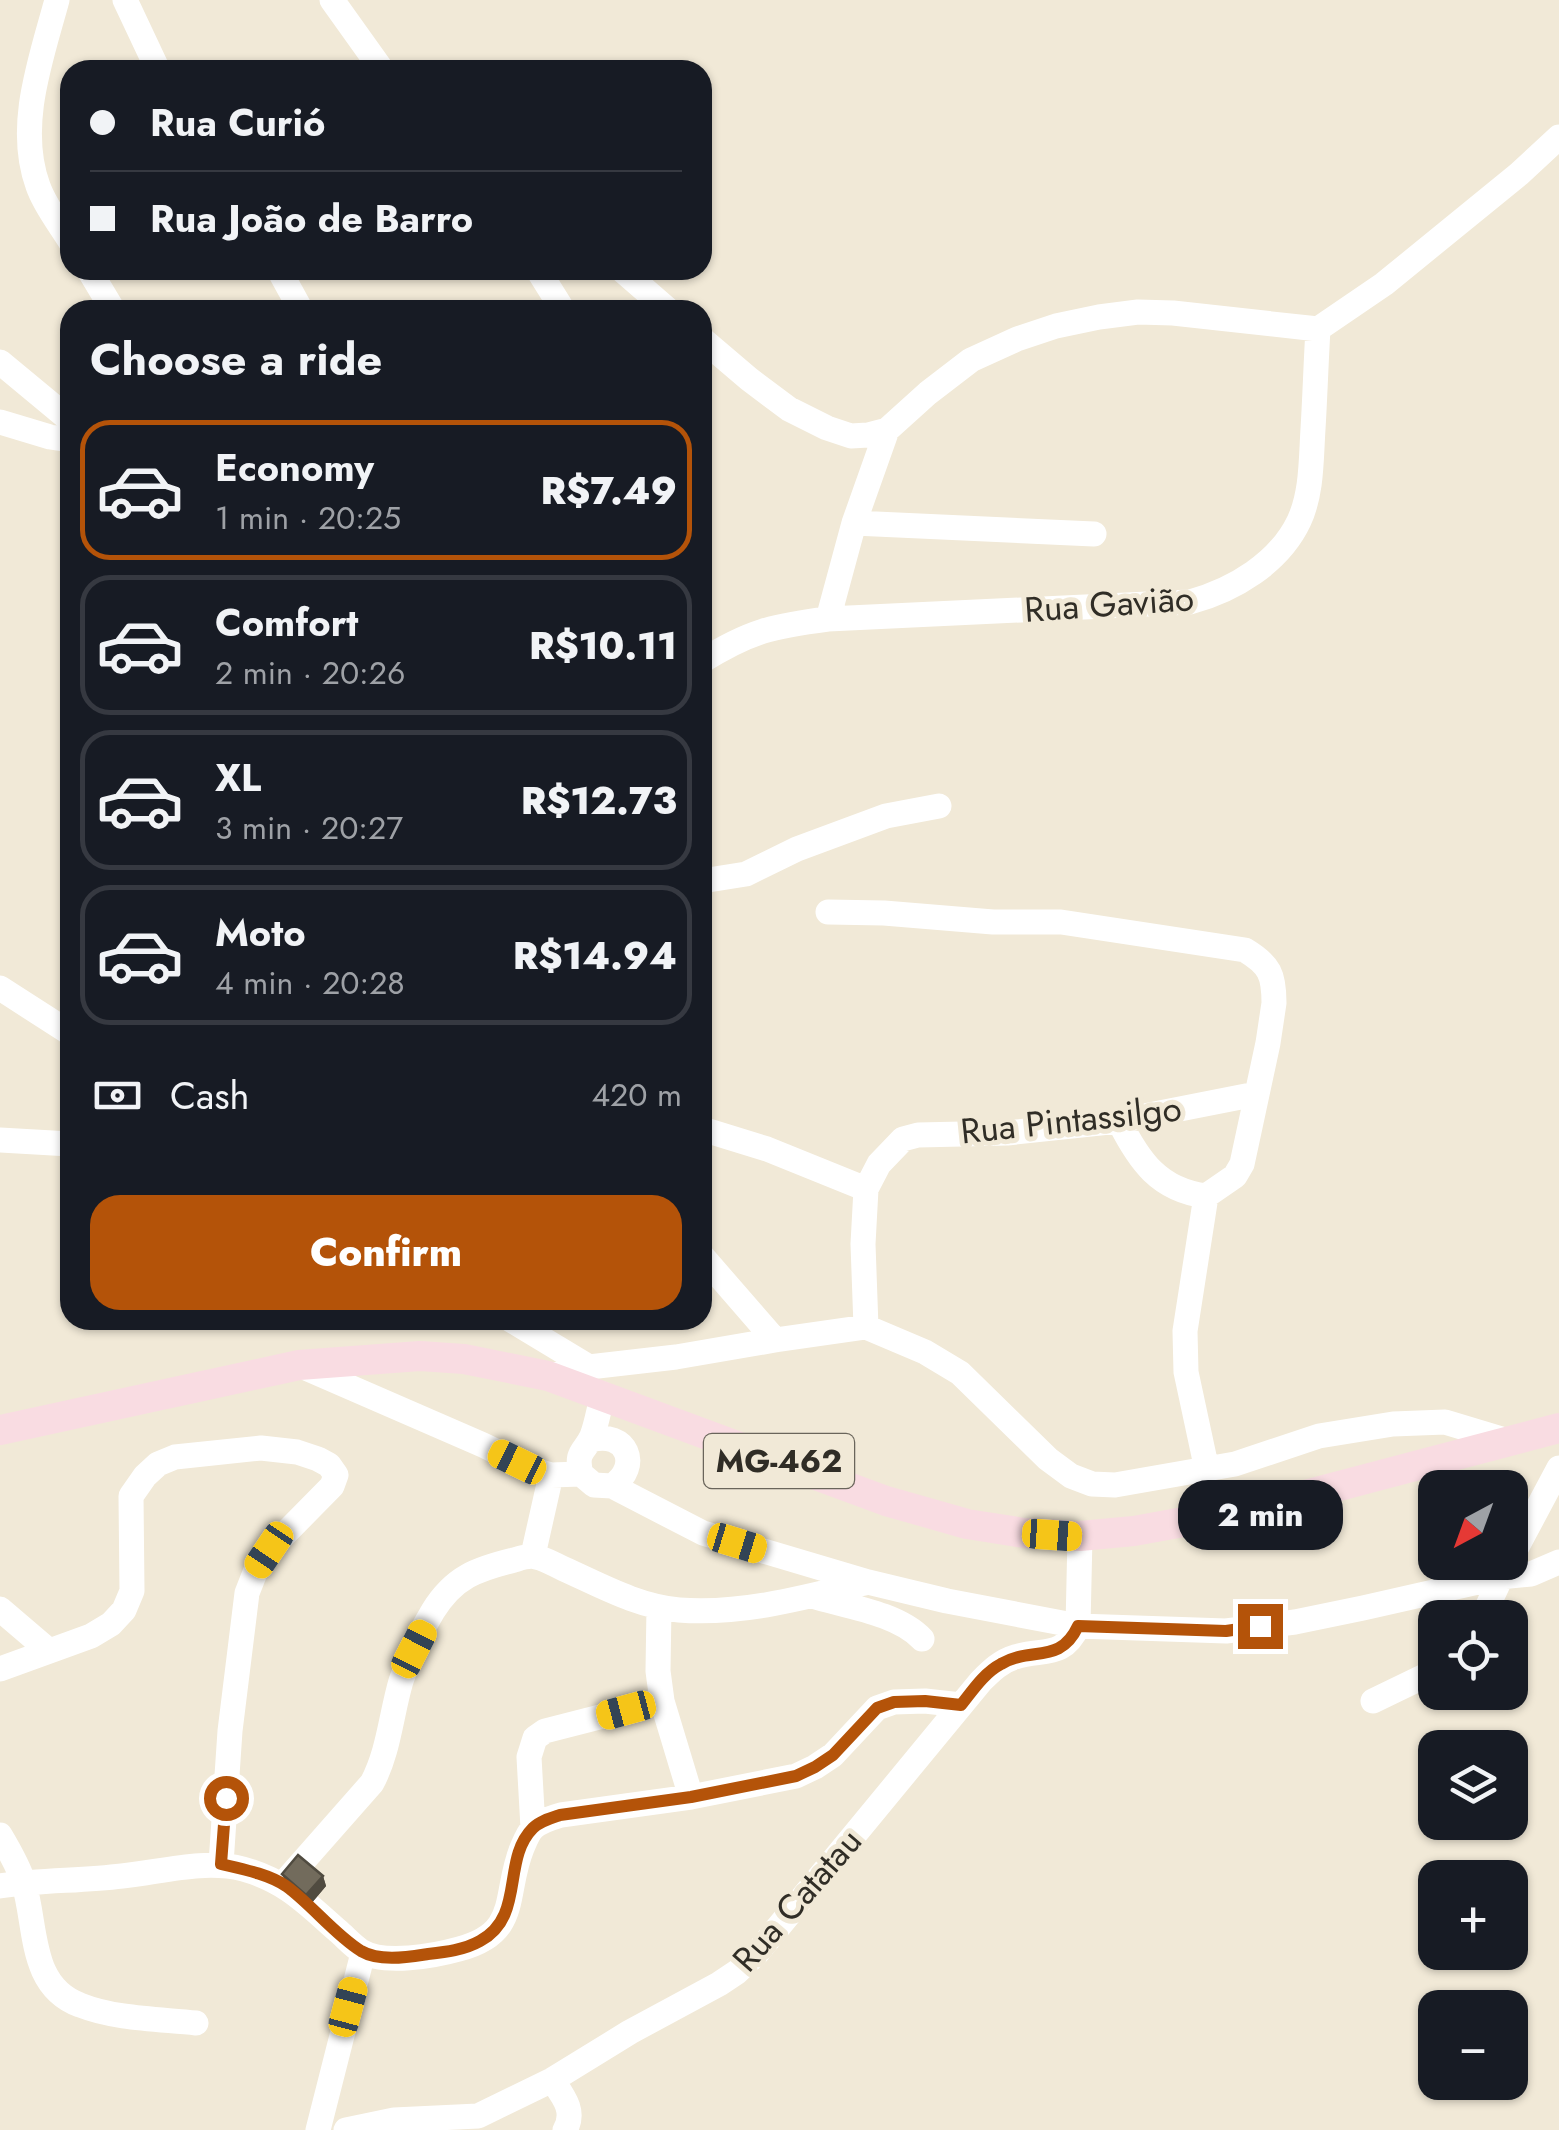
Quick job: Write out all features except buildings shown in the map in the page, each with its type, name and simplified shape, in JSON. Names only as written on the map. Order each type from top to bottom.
[{"type":"main road","name":"MG-462","points":[[6,1432],[299,1365],[420,1356],[464,1359],[548,1376],[602,1394],[886,1501],[967,1524],[1080,1536],[1134,1531],[1244,1511],[1559,1428]]},
{"type":"street","points":[[57,0],[28,128],[37,184],[60,226]]},
{"type":"street","points":[[125,0],[153,60]]},
{"type":"street","points":[[332,0],[375,60]]},
{"type":"street","points":[[712,348],[789,409],[851,436],[887,430],[971,360],[1017,338],[1099,316],[1173,313],[1318,329],[1384,284],[1559,137]]},
{"type":"street","points":[[634,280],[656,300]]},
{"type":"street","name":"Rua Gavião","points":[[712,655],[767,628],[828,620],[1190,602],[1215,596],[1262,566],[1286,542],[1300,518],[1310,480],[1318,329]]},
{"type":"street","points":[[0,362],[60,412]]},
{"type":"street","points":[[0,422],[60,438]]},
{"type":"street","points":[[828,620],[854,523],[887,430]]},
{"type":"street","points":[[854,523],[1094,534]]},
{"type":"street","points":[[712,879],[746,874],[797,849],[886,816],[939,806]]},
{"type":"street","points":[[828,912],[1062,922],[1246,950],[1260,959],[1270,972],[1274,1003],[1242,1164],[1235,1176],[1206,1196],[1185,1193],[1153,1173],[1119,1121]]},
{"type":"street","points":[[0,988],[60,1025]]},
{"type":"street","points":[[0,1009],[48,1016]]},
{"type":"street","name":"Rua Pintassilgo","points":[[866,1189],[890,1150],[904,1139],[918,1135],[1007,1133],[1119,1121],[1256,1094]]},
{"type":"street","points":[[712,1132],[767,1149],[866,1189],[866,1328]]},
{"type":"street","points":[[0,1140],[60,1143]]},
{"type":"street","points":[[1206,1196],[1185,1331],[1186,1372],[1207,1470]]},
{"type":"street","points":[[712,1268],[775,1340]]},
{"type":"street","points":[[548,1376],[866,1328],[924,1352],[960,1373],[1048,1459],[1071,1476],[1092,1484],[1115,1485],[1207,1470],[1320,1436],[1393,1424],[1446,1422],[1508,1441]]},
{"type":"street","points":[[527,1330],[588,1367]]},
{"type":"street","points":[[299,1365],[534,1470],[552,1476],[581,1474]]},
{"type":"street","points":[[591,1440],[602,1394]]},
{"type":"street","points":[[612,1486],[628,1469],[628,1456],[649,1412]]},
{"type":"street","points":[[628,1456],[614,1439],[602,1437],[584,1446],[578,1464],[581,1474],[594,1486],[612,1486],[703,1533],[868,1582],[1078,1626],[1226,1631],[1346,1612],[1457,1580]]},
{"type":"street","points":[[0,1669],[91,1636],[124,1610],[132,1591],[131,1496],[158,1464],[175,1458],[261,1448],[297,1452],[329,1465],[336,1474],[332,1486],[269,1550],[247,1593],[230,1731],[221,1864]]},
{"type":"street","points":[[1528,1525],[1559,1468]]},
{"type":"street","points":[[533,1556],[552,1476]]},
{"type":"street","points":[[1078,1626],[1080,1536]]},
{"type":"street","points":[[284,1884],[357,1801],[381,1766],[401,1681],[432,1612],[446,1592],[463,1578],[486,1567],[533,1556],[614,1593],[659,1608],[719,1610],[810,1596],[868,1582]]},
{"type":"street","points":[[1528,1573],[1559,1562]]},
{"type":"street","points":[[810,1596],[906,1625],[922,1640]]},
{"type":"street","points":[[659,1608],[658,1671],[662,1700],[691,1797]]},
{"type":"street","points":[[0,1609],[48,1650]]},
{"type":"street","name":"Rua Catatau","points":[[346,2130],[394,2120],[478,2116],[552,2080],[737,1972],[757,1953],[980,1681],[1013,1657],[1066,1646],[1078,1626]]},
{"type":"street","points":[[1373,1702],[1418,1680]]},
{"type":"street","points":[[12,1884],[221,1864],[284,1884],[363,1952],[402,1958],[453,1951],[492,1934],[507,1910],[518,1858],[533,1828],[529,1757],[535,1738],[545,1731],[662,1700]]},
{"type":"street","points":[[533,1828],[560,1815],[691,1797],[796,1776],[833,1755],[877,1708],[894,1702],[961,1705]]},
{"type":"street","points":[[0,1835],[10,1851],[12,1884],[42,1968],[49,1984],[61,1996],[90,2008],[196,2023]]},
{"type":"street","points":[[318,2130],[363,1952]]},
{"type":"street","points":[[552,2080],[570,2109],[571,2118],[565,2130]]},
{"type":"route","points":[[226,1798],[221,1864],[284,1884],[363,1952],[402,1958],[453,1951],[473,1945],[501,1925],[524,1842],[533,1828],[546,1820],[796,1776],[833,1755],[877,1708],[894,1702],[961,1705],[996,1666],[1013,1657],[1066,1646],[1078,1626],[1226,1631],[1260,1626]]}]
